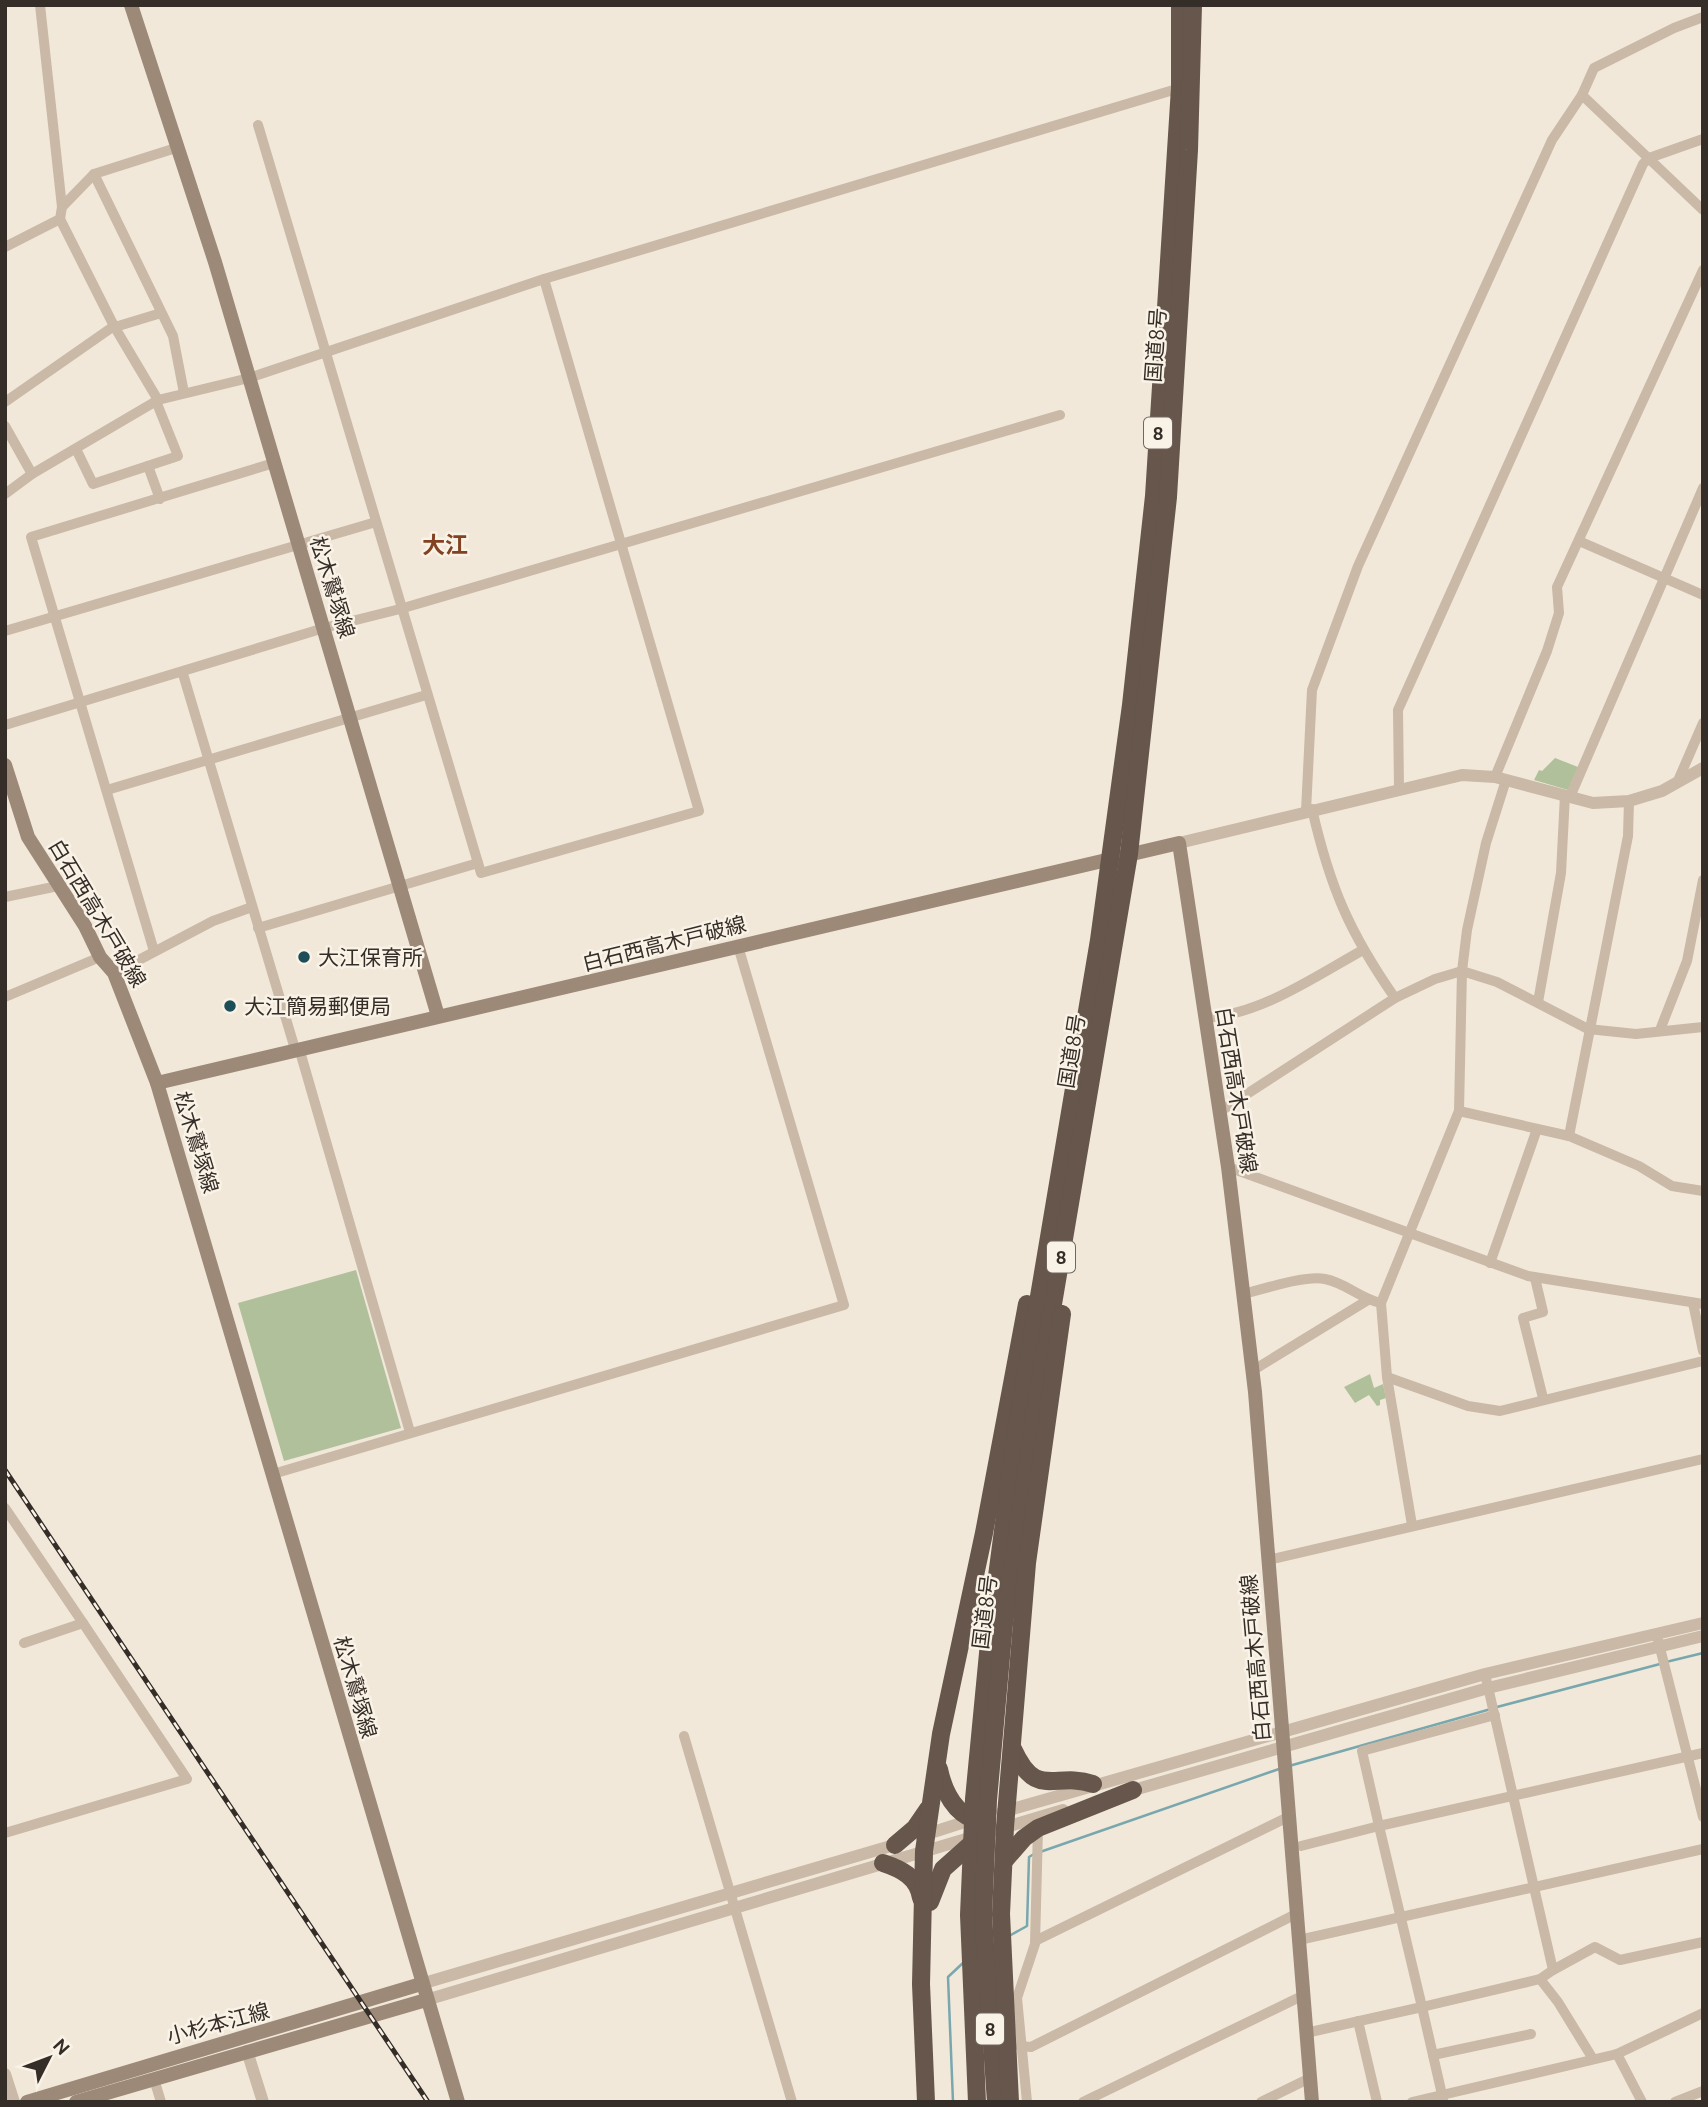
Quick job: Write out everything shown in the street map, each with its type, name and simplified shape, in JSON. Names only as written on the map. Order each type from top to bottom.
[{"type":"highway","name":"国道8号","points":[[977,2102],[978,1956],[994,1661],[1015,1439],[1111,859],[1154,496],[1180,88],[1180,5]]},
{"type":"highway","name":"国道8号","points":[[994,1661],[1129,854],[1168,497],[1189,150],[1193,5]]},
{"type":"highway","points":[[926,2102],[921,1984],[926,1842],[937,1758],[984,1534],[1024,1317],[1054,1210]]},
{"type":"highway","points":[[1010,2102],[1001,1914],[1006,1819],[1027,1563],[1062,1322],[1061,1255]]},
{"type":"highway","points":[[1013,1749],[1031,1776],[1044,1782],[1082,1780],[1093,1784]]},
{"type":"highway","points":[[937,1758],[949,1799],[977,1826]]},
{"type":"highway","points":[[1004,1861],[1015,1847],[1038,1828],[1133,1790]]},
{"type":"highway","points":[[895,1844],[920,1822],[931,1802]]},
{"type":"highway","points":[[925,1919],[943,1869],[977,1826],[1006,1819]]},
{"type":"highway","points":[[883,1863],[900,1869],[913,1879],[920,1890],[925,1919]]},
{"type":"highway","name":"国道8号","points":[[978,1956],[996,2102]]},
{"type":"main road","name":"松木鷲塚線","points":[[131,5],[179,147],[324,628],[397,886],[438,1016],[157,1083],[458,2102]]},
{"type":"main road","name":"白石西高木戸破線","points":[[5,767],[21,821],[58,886],[85,926],[100,957],[114,973],[157,1083]]},
{"type":"main road","name":"白石西高木戸破線","points":[[438,1016],[1175,844],[1228,1167],[1252,1371],[1312,2102]]},
{"type":"main road","name":"小杉本江線","points":[[27,2102],[421,1984]]},
{"type":"main road","name":"小杉本江線","points":[[76,2102],[426,2000]]},
{"type":"street","points":[[40,5],[61,213],[114,326],[157,401],[178,456],[93,484],[76,449]]},
{"type":"street","points":[[1395,998],[1363,950],[1335,896],[1309,810],[1312,690],[1358,566],[1552,140],[1582,95],[1589,76],[1606,60],[1703,17]]},
{"type":"street","points":[[5,494],[32,474],[157,401],[249,378],[544,279],[1180,88]]},
{"type":"street","points":[[1582,95],[1703,210]]},
{"type":"street","points":[[258,125],[400,609],[481,873],[699,811],[544,279]]},
{"type":"street","points":[[1399,788],[1398,710],[1643,164],[1649,158],[1703,139]]},
{"type":"street","points":[[5,247],[61,213],[94,174],[179,147]]},
{"type":"street","points":[[94,174],[174,336],[184,393]]},
{"type":"street","points":[[1412,1525],[1387,1377],[1381,1303],[1411,1234],[1436,1162],[1459,1111],[1462,971],[1500,778],[1559,613],[1557,587],[1703,270]]},
{"type":"street","points":[[5,402],[114,326],[161,313]]},
{"type":"street","points":[[5,725],[183,674],[324,628],[400,609],[620,542],[1060,415]]},
{"type":"street","points":[[5,426],[32,474]]},
{"type":"street","points":[[154,951],[31,537],[274,463]]},
{"type":"street","points":[[148,466],[160,499]]},
{"type":"street","points":[[1538,1002],[1562,873],[1568,796],[1703,488]]},
{"type":"street","points":[[5,631],[376,522]]},
{"type":"street","points":[[1579,541],[1703,595]]},
{"type":"street","points":[[183,674],[410,1432]]},
{"type":"street","points":[[107,790],[426,695]]},
{"type":"street","points":[[1677,783],[1703,723]]},
{"type":"street","points":[[1175,844],[1462,775],[1500,778],[1593,803],[1629,801],[1677,783],[1703,768]]},
{"type":"street","points":[[1569,1136],[1628,836],[1629,801]]},
{"type":"street","points":[[258,928],[478,863]]},
{"type":"street","points":[[1660,1030],[1687,961],[1703,880]]},
{"type":"street","points":[[5,897],[58,886]]},
{"type":"street","points":[[114,973],[213,921],[252,907]]},
{"type":"street","points":[[273,1474],[844,1305],[738,946]]},
{"type":"street","points":[[1205,1018],[1223,1017],[1259,1005],[1363,950]]},
{"type":"street","points":[[5,997],[100,957]]},
{"type":"street","points":[[1219,1112],[1395,998],[1435,979],[1462,971],[1497,982],[1588,1029],[1636,1034],[1703,1027]]},
{"type":"street","points":[[1459,1111],[1569,1136],[1639,1166],[1672,1186],[1703,1191]]},
{"type":"street","points":[[1490,1262],[1537,1129]]},
{"type":"street","points":[[1228,1167],[1535,1278],[1698,1303],[1703,1351]]},
{"type":"street","points":[[1535,1278],[1543,1312],[1523,1318],[1543,1398]]},
{"type":"street","points":[[1243,1294],[1313,1279],[1325,1279],[1368,1300],[1381,1303]]},
{"type":"street","points":[[1252,1371],[1368,1300]]},
{"type":"street","points":[[1387,1377],[1468,1406],[1500,1410],[1703,1360]]},
{"type":"street","points":[[1268,1560],[1703,1460]]},
{"type":"street","points":[[5,1508],[187,1779],[5,1833]]},
{"type":"street","points":[[24,1643],[82,1623]]},
{"type":"street","points":[[1006,1819],[1133,1790],[1658,1640],[1703,1623]]},
{"type":"street","points":[[1006,1819],[1093,1784],[1485,1674],[1658,1640],[1703,1636]]},
{"type":"street","points":[[1658,1640],[1703,1817]]},
{"type":"street","points":[[1485,1674],[1553,1970]]},
{"type":"street","points":[[1443,2098],[1362,1751],[1495,1715]]},
{"type":"street","points":[[684,1736],[792,2102]]},
{"type":"street","points":[[1301,1846],[1703,1753]]},
{"type":"street","points":[[1035,1941],[1288,1817]]},
{"type":"street","points":[[426,2000],[883,1863],[926,1842],[977,1826]]},
{"type":"street","points":[[1027,2102],[1017,1998],[1035,1941],[1038,1828]]},
{"type":"street","points":[[421,1984],[895,1844],[926,1842]]},
{"type":"street","points":[[1299,1940],[1703,1849]]},
{"type":"street","points":[[1020,2046],[1031,2047],[1296,1914]]},
{"type":"street","points":[[1307,2033],[1540,1979],[1595,1947],[1620,1960],[1703,1942]]},
{"type":"street","points":[[1540,1979],[1558,2002],[1593,2059]]},
{"type":"street","points":[[1083,2102],[1304,1995]]},
{"type":"street","points":[[1412,2102],[1443,2098],[1617,2054],[1703,2012]]},
{"type":"street","points":[[1358,2021],[1377,2102]]},
{"type":"street","points":[[1433,2055],[1531,2034]]},
{"type":"street","points":[[247,2051],[263,2102]]},
{"type":"street","points":[[1617,2054],[1642,2102]]},
{"type":"street","points":[[5,2074],[14,2102]]},
{"type":"street","points":[[1261,2102],[1310,2078]]},
{"type":"street","points":[[154,2079],[161,2102]]},
{"type":"street","points":[[1675,2102],[1703,2091]]},
{"type":"green space","points":[[1555,758],[1578,767],[1568,790],[1534,780],[1539,770],[1542,771]]},
{"type":"green space","points":[[356,1270],[401,1428],[284,1461],[238,1303]]},
{"type":"green space","points":[[1370,1374],[1374,1388],[1383,1384],[1386,1398],[1380,1400],[1380,1405],[1377,1406],[1369,1395],[1355,1403],[1344,1387]]},
{"type":"waterway","points":[[1666,1662],[1703,1653]]},
{"type":"waterway","points":[[1497,1707],[1660,1664]]},
{"type":"waterway","points":[[1289,1766],[1491,1709]]},
{"type":"waterway","points":[[1040,1852],[1279,1769]]},
{"type":"waterway","points":[[1009,1936],[1027,1926],[1029,1857],[1034,1854]]},
{"type":"waterway","points":[[953,2102],[948,1977],[964,1962]]},
{"type":"railway","points":[[5,1470],[428,2102]]},
{"type":"place","name":"大江保育所","points":[[304,957]]},
{"type":"place","name":"大江簡易郵便局","points":[[230,1006]]},
{"type":"district","name":"大江","points":[[445,544]]}]
